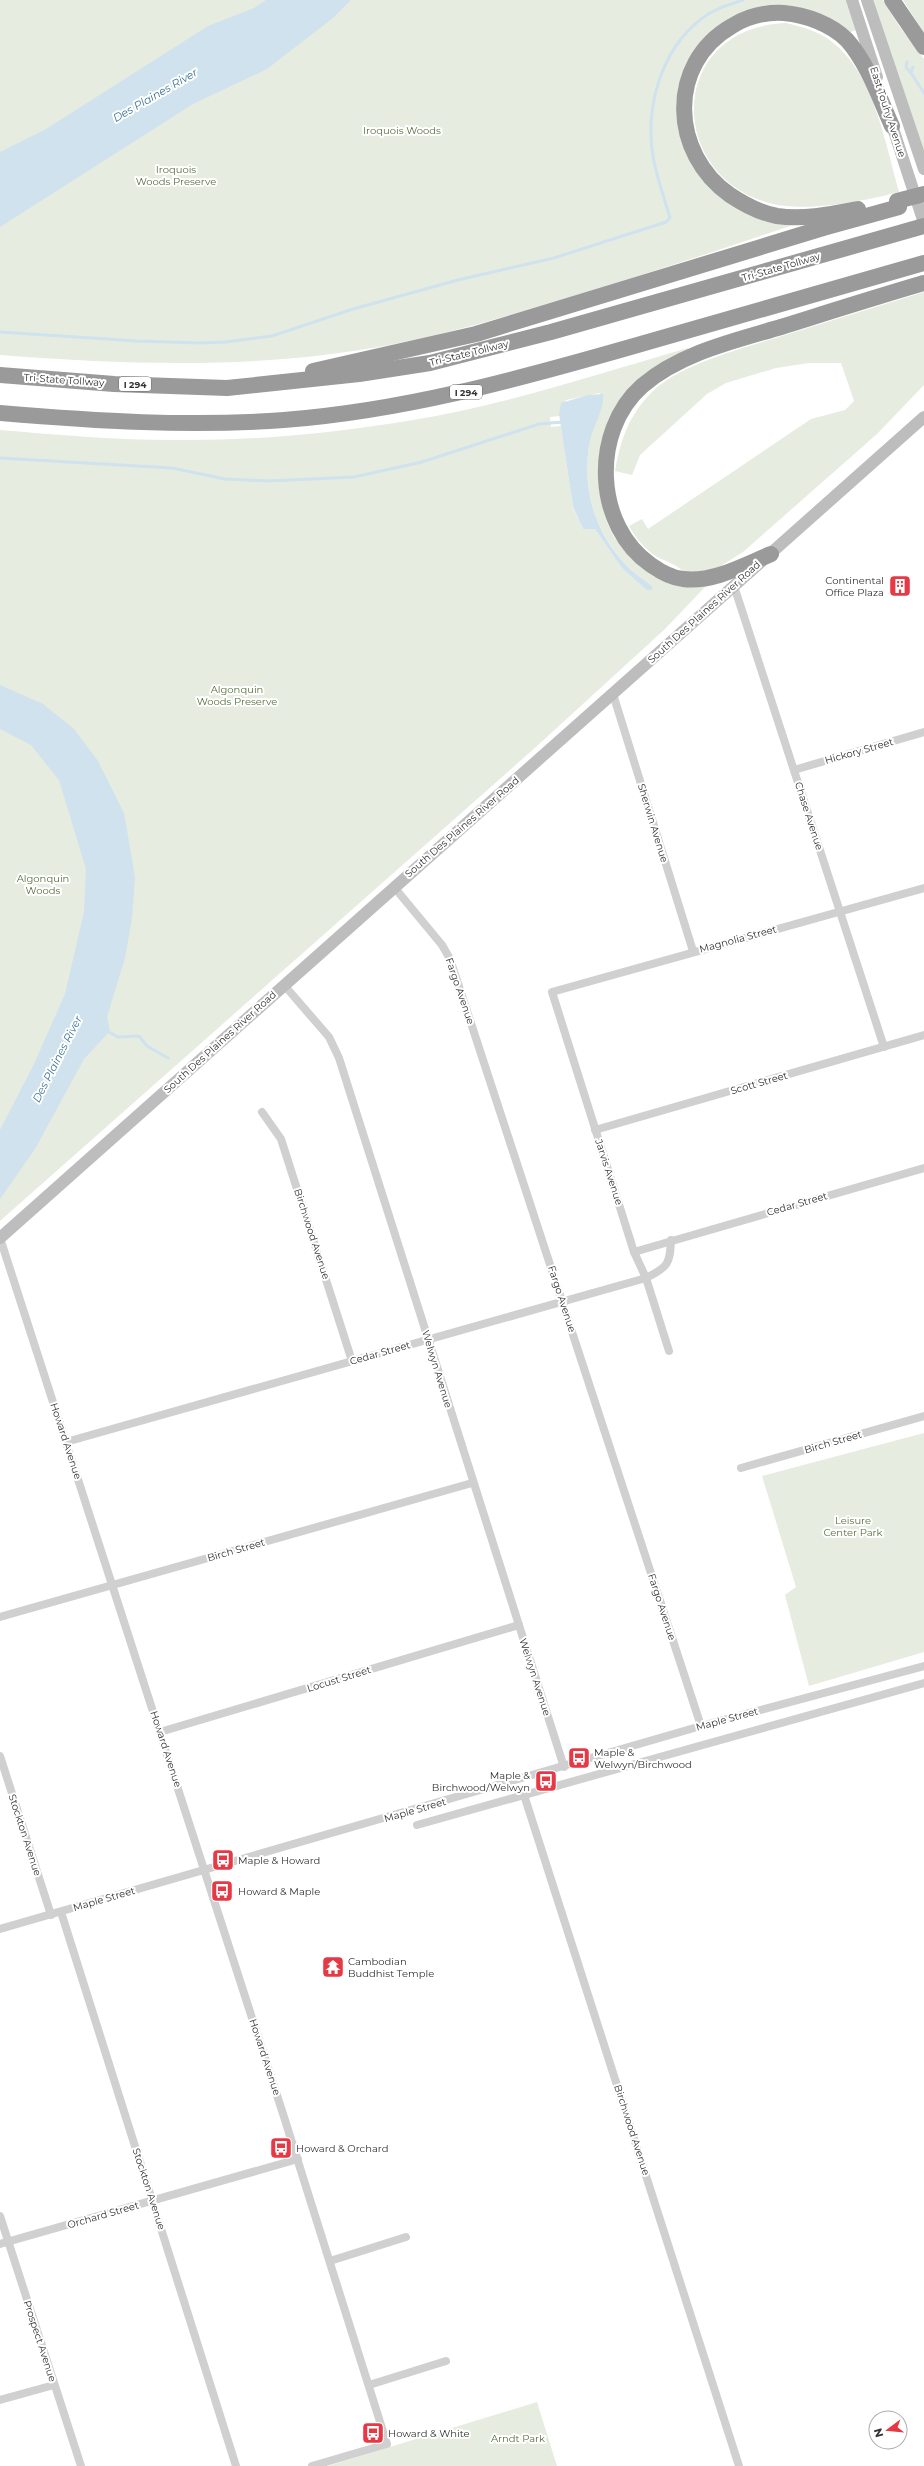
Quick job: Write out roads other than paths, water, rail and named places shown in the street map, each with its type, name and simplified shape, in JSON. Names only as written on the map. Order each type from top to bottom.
[{"type":"highway","points":[[892,0],[924,47]]},
{"type":"highway","points":[[892,126],[871,78],[847,40],[812,19],[773,12],[739,21],[722,31],[708,44],[687,82],[683,108],[685,125],[697,158],[717,184],[748,207],[776,216],[791,217],[839,213],[924,201]]},
{"type":"highway","points":[[269,383],[348,362],[476,334],[823,228],[924,194]]},
{"type":"highway","name":"Tri-State Tollway","points":[[0,375],[114,384],[228,388],[360,374],[430,363],[551,332],[924,226]]},
{"type":"highway","name":"I 294","points":[[0,413],[133,422],[226,423],[286,420],[418,402],[542,372],[921,264]]},
{"type":"highway","points":[[771,554],[718,575],[698,579],[670,576],[644,560],[619,530],[610,509],[606,487],[608,450],[621,415],[640,387],[672,365],[711,348],[924,283]]},
{"type":"main road","name":"East Touhy Avenue","points":[[852,0],[924,223]]},
{"type":"main road","name":"East Touhy Avenue","points":[[867,0],[924,169]]},
{"type":"main road","name":"South Des Plaines River Road","points":[[0,1238],[924,417]]},
{"type":"street","name":"Chase Avenue","points":[[734,586],[884,1047]]},
{"type":"street","name":"Sherwin Avenue","points":[[613,694],[693,951]]},
{"type":"street","name":"Hickory Street","points":[[794,770],[924,732]]},
{"type":"street","name":"Fargo Avenue","points":[[394,887],[442,944],[450,959],[564,1302],[701,1726]]},
{"type":"street","name":"Magnolia Street","points":[[552,992],[693,951],[924,888]]},
{"type":"street","name":"Welwyn Avenue","points":[[284,986],[329,1037],[339,1058],[472,1483],[564,1767]]},
{"type":"street","name":"Jarvis Avenue","points":[[552,992],[634,1252],[646,1278],[669,1351]]},
{"type":"street","name":"Scott Street","points":[[595,1130],[924,1035]]},
{"type":"street","name":"Birchwood Avenue","points":[[262,1112],[281,1139],[352,1361]]},
{"type":"street","name":"Cedar Street","points":[[634,1252],[671,1240],[924,1168]]},
{"type":"street","name":"Howard Avenue","points":[[0,1238],[298,2159],[387,2444],[312,2466]]},
{"type":"street","name":"Cedar Street","points":[[66,1442],[646,1278],[664,1269],[670,1258],[671,1240]]},
{"type":"street","name":"Birch Street","points":[[741,1468],[924,1416]]},
{"type":"street","name":"Birch Street","points":[[0,1617],[472,1483]]},
{"type":"street","name":"Locust Street","points":[[160,1732],[519,1625]]},
{"type":"street","name":"Maple Street","points":[[0,1929],[564,1767],[701,1726],[924,1666]]},
{"type":"street","name":"Maple Street","points":[[417,1825],[924,1683]]},
{"type":"street","name":"Stockton Avenue","points":[[0,1756],[51,1915]]},
{"type":"street","name":"Birchwood Avenue","points":[[524,1795],[739,2466]]},
{"type":"street","name":"Stockton Avenue","points":[[61,1912],[236,2466]]},
{"type":"street","name":"Orchard Street","points":[[4,2243],[298,2159]]},
{"type":"street","name":"Prospect Avenue","points":[[0,2216],[4,2243],[81,2466]]},
{"type":"street","points":[[330,2261],[406,2237]]},
{"type":"street","points":[[369,2385],[446,2361]]},
{"type":"street","points":[[0,2400],[54,2385]]},
{"type":"water","name":"Des Plaines River","points":[[266,0],[351,0],[333,18],[267,69],[193,104],[0,227],[0,152],[46,129],[208,26],[254,8]]},
{"type":"water","points":[[603,394],[601,412],[590,441],[588,458],[587,475],[593,507],[598,523],[615,552],[629,568],[652,586],[652,590],[647,590],[621,567],[595,529],[583,529],[573,507],[559,414],[561,403],[588,395]]},
{"type":"water","name":"Des Plaines River","points":[[0,685],[43,704],[74,729],[98,761],[124,813],[135,877],[132,918],[125,958],[107,1017],[110,1031],[84,1059],[35,1149],[0,1199],[0,1130],[34,1064],[65,994],[84,912],[86,869],[59,780],[31,745],[0,729]]},
{"type":"waterway","points":[[0,332],[137,341],[199,343],[225,342],[272,336],[353,309],[458,280],[554,258],[666,222],[670,218],[654,162],[651,143],[653,103],[658,84],[665,66],[675,48],[701,19],[721,8],[743,0]]},
{"type":"waterway","points":[[907,62],[906,67],[911,73]]},
{"type":"waterway","points":[[913,67],[911,73],[924,93]]},
{"type":"waterway","points":[[0,458],[172,468],[225,479],[268,481],[354,477],[422,462],[539,424],[563,422]]},
{"type":"waterway","points":[[107,1031],[118,1037],[139,1036],[147,1046],[168,1058]]},
{"type":"place","name":"Continental Office Plaza","points":[[900,586]]},
{"type":"place","name":"Maple & Welwyn/Birchwood","points":[[579,1758]]},
{"type":"place","name":"Maple & Birchwood/Welwyn","points":[[546,1781]]},
{"type":"place","name":"Maple & Howard","points":[[223,1860]]},
{"type":"place","name":"Howard & Maple","points":[[222,1891]]},
{"type":"place","name":"Cambodian Buddhist Temple","points":[[333,1967]]},
{"type":"place","name":"Howard & Orchard","points":[[281,2148]]},
{"type":"place","name":"Howard & White","points":[[373,2433]]},
{"type":"park label","name":"Iroquois Woods","points":[[402,130]]},
{"type":"park label","name":"Iroquois Woods Preserve","points":[[176,174]]},
{"type":"park label","name":"Algonquin Woods Preserve","points":[[237,694]]},
{"type":"park label","name":"Algonquin Woods","points":[[43,884]]},
{"type":"park label","name":"Leisure Center Park","points":[[853,1526]]},
{"type":"park label","name":"Arndt Park","points":[[518,2438]]}]
